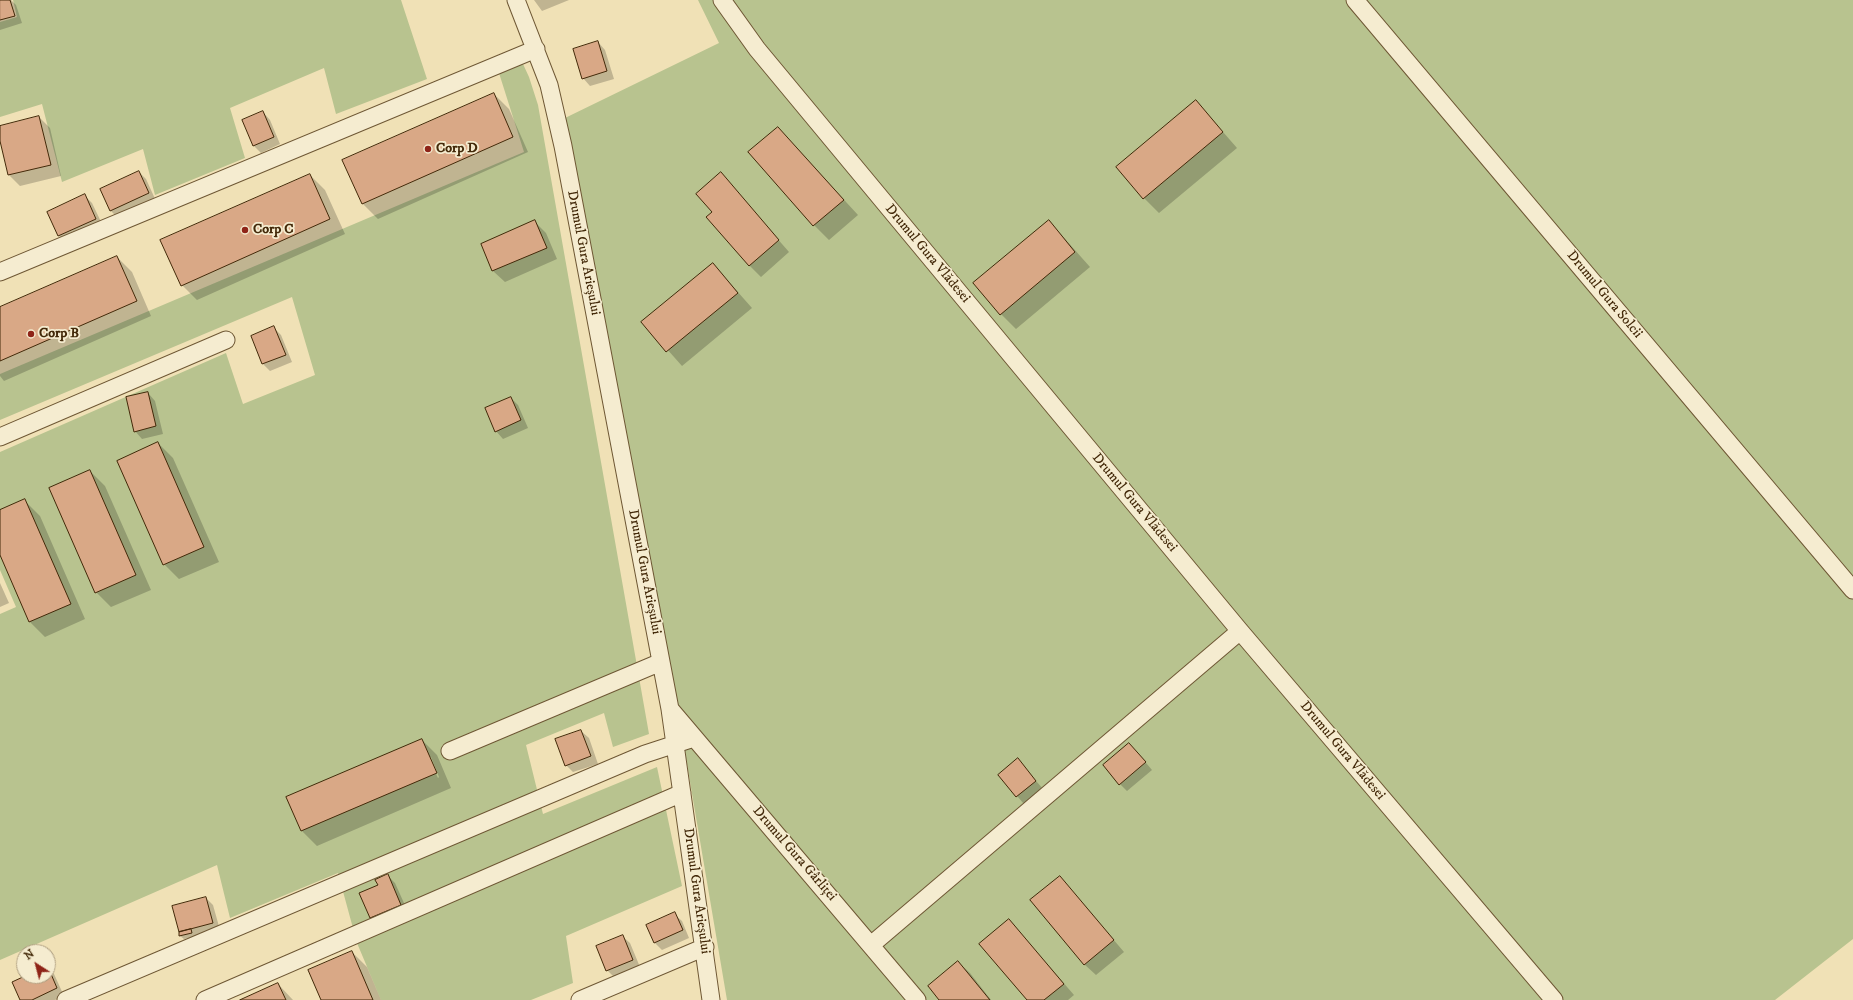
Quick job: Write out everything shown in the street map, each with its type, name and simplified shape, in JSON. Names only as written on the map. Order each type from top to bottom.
[{"type":"street","name":"Drumul Gura Arieșului","points":[[516,0],[549,85],[563,146],[670,709],[705,947],[711,1000]]},
{"type":"street","name":"Drumul Gura Vlădesei","points":[[722,0],[757,50],[1240,631],[1554,1000]]},
{"type":"street","name":"Drumul Gura Solcii","points":[[1355,0],[1853,590]]},
{"type":"street","points":[[0,272],[536,49]]},
{"type":"street","points":[[0,437],[226,340]]},
{"type":"street","points":[[871,945],[1240,631]]},
{"type":"street","points":[[450,751],[661,662]]},
{"type":"street","name":"Drumul Gura Gârliței","points":[[670,709],[917,1000]]},
{"type":"street","points":[[66,1000],[675,743],[694,738]]},
{"type":"street","points":[[205,1000],[682,793]]},
{"type":"street","points":[[580,1000],[705,947]]},
{"type":"green space","points":[[13,0],[401,0],[427,79],[336,114],[324,68],[230,108],[245,158],[155,195],[143,149],[62,182],[42,104],[0,117],[0,22],[17,17]]},
{"type":"green space","points":[[698,0],[1853,0],[1853,939],[1775,1000],[727,1000],[678,711],[565,118],[719,43]]},
{"type":"green space","points":[[523,64],[538,105],[649,734],[613,747],[604,713],[526,745],[543,814],[657,767],[682,886],[566,936],[573,983],[531,1000],[381,1000],[357,943],[338,873],[230,918],[217,865],[37,944],[16,944],[16,953],[0,960],[0,614],[16,607],[0,570],[0,452],[226,353],[243,404],[315,375],[292,297],[0,420],[0,374],[524,152],[499,73]]},
{"type":"building","points":[[0,0],[10,0],[15,16],[0,20]]},
{"type":"building","points":[[598,41],[607,71],[582,79],[573,49]]},
{"type":"building","name":"Corp D","points":[[494,93],[513,137],[362,204],[342,160]]},
{"type":"building","points":[[1196,100],[1223,132],[1143,199],[1116,167]]},
{"type":"building","points":[[263,111],[274,137],[253,146],[242,120]]},
{"type":"building","points":[[39,116],[51,165],[8,175],[0,141],[0,126]]},
{"type":"building","points":[[778,127],[844,200],[813,226],[748,152]]},
{"type":"building","points":[[139,171],[149,193],[110,211],[100,189]]},
{"type":"building","points":[[721,172],[779,240],[749,266],[706,217],[712,212],[696,194]]},
{"type":"building","name":"Corp C","points":[[310,174],[330,219],[181,286],[160,240]]},
{"type":"building","points":[[85,194],[96,219],[58,236],[47,212]]},
{"type":"building","points":[[535,220],[547,248],[492,271],[481,244]]},
{"type":"building","points":[[1049,220],[1075,252],[1000,315],[973,283]]},
{"type":"building","name":"Corp B","points":[[117,256],[137,301],[0,361],[0,307]]},
{"type":"building","points":[[713,263],[738,293],[666,352],[641,322]]},
{"type":"building","points":[[274,326],[286,355],[262,364],[251,336]]},
{"type":"building","points":[[148,392],[156,426],[134,432],[126,397]]},
{"type":"building","points":[[511,397],[521,420],[495,432],[485,408]]},
{"type":"building","points":[[158,442],[204,547],[163,565],[117,461]]},
{"type":"building","points":[[90,470],[136,575],[95,593],[49,488]]},
{"type":"building","points":[[25,499],[71,604],[29,622],[0,555],[0,510]]},
{"type":"building","points":[[581,730],[591,756],[565,766],[555,739]]},
{"type":"building","points":[[422,739],[437,773],[301,831],[286,797]]},
{"type":"building","points":[[1129,743],[1146,762],[1119,785],[1103,765]]},
{"type":"building","points":[[1018,758],[1036,781],[1016,797],[998,775]]},
{"type":"building","points":[[388,874],[401,905],[370,918],[359,893],[378,885],[375,880]]},
{"type":"building","points":[[1060,876],[1114,940],[1084,965],[1030,900]]},
{"type":"building","points":[[206,897],[213,923],[179,932],[172,906]]},
{"type":"building","points":[[675,912],[683,930],[654,943],[646,925]]},
{"type":"building","points":[[1009,919],[1064,984],[1044,1000],[1027,1000],[979,944]]},
{"type":"building","points":[[191,929],[192,933],[179,936],[179,932]]},
{"type":"building","points":[[623,935],[633,960],[606,971],[596,946]]},
{"type":"building","points":[[352,951],[373,1000],[321,1000],[308,970]]},
{"type":"building","points":[[958,961],[990,1000],[939,1000],[928,986]]},
{"type":"building","points":[[16,980],[16,984],[55,984],[57,988],[32,1000],[20,1000],[12,982]]},
{"type":"building","points":[[278,983],[286,1000],[240,1000]]},
{"type":"place","name":"Corp D","points":[[428,149]]},
{"type":"place","name":"Corp C","points":[[245,230]]},
{"type":"place","name":"Corp B","points":[[31,334]]}]
